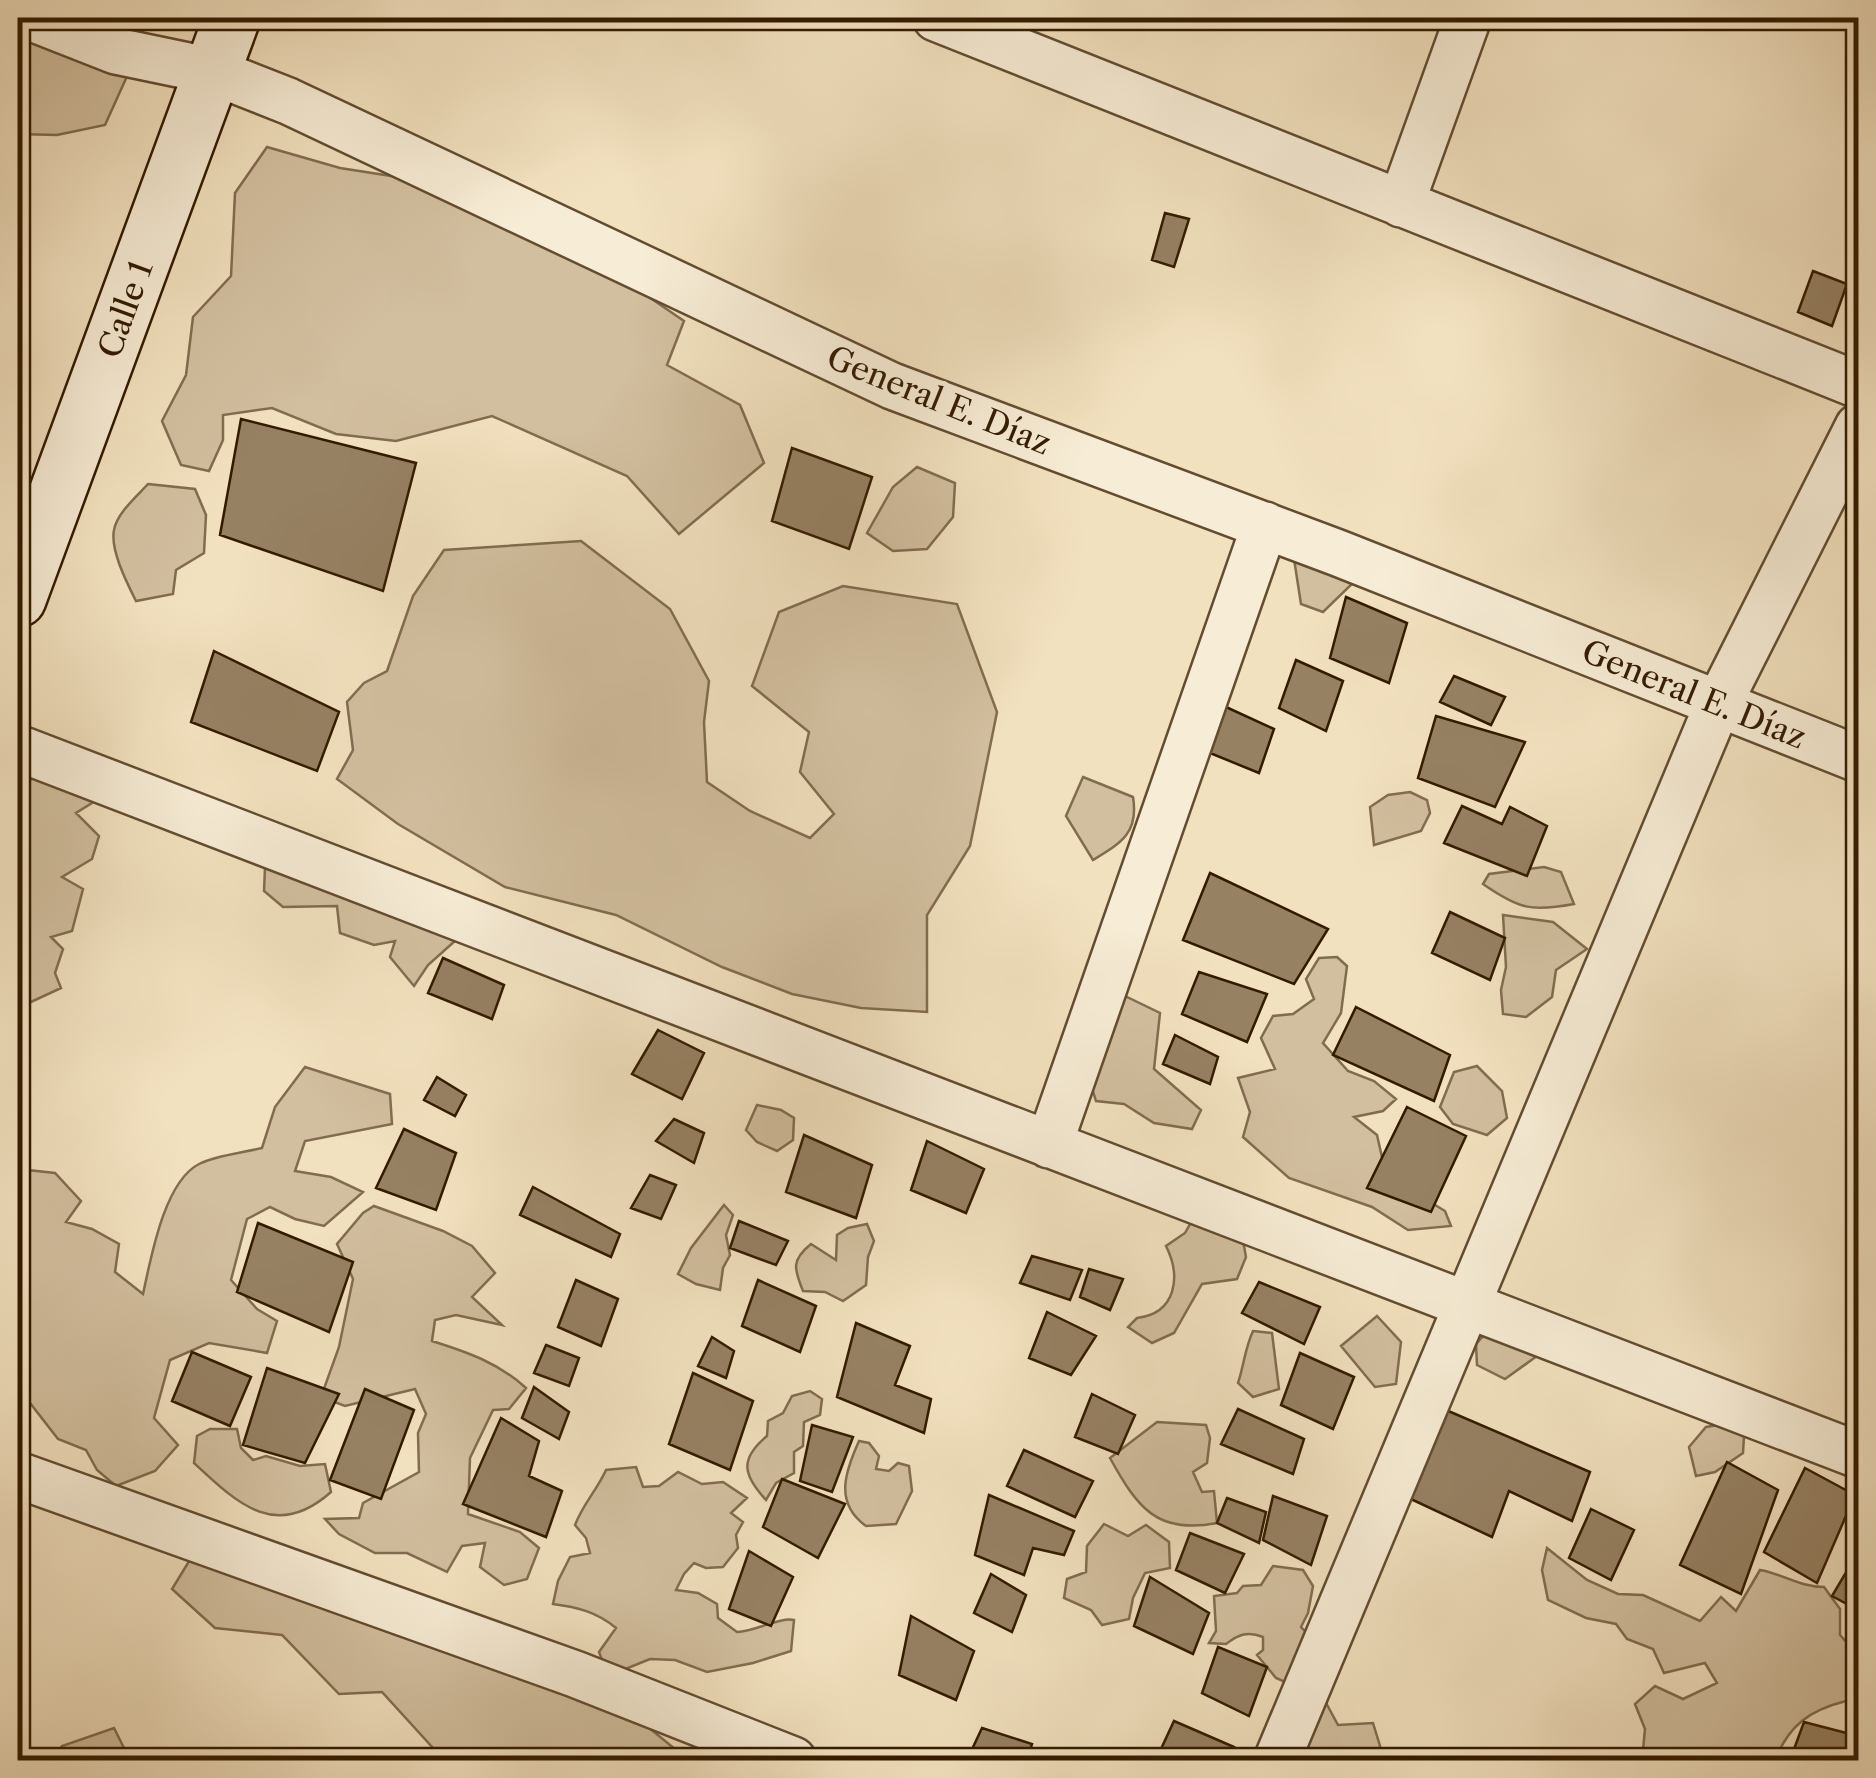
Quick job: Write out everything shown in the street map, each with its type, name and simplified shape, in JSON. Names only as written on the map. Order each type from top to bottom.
[{"type":"street","name":"General E. Díaz","points":[[32,18],[116,51],[212,72],[288,101],[892,386],[1265,525],[1858,759]]},
{"type":"street","name":"Calle 1","points":[[18,600],[232,18]]},
{"type":"street","points":[[936,18],[1858,385]]},
{"type":"street","points":[[1401,204],[1468,18]]},
{"type":"street","points":[[1277,1760],[1720,704],[1858,427]]},
{"type":"street","points":[[1050,1145],[1265,525]]},
{"type":"street","points":[[18,748],[1858,1455]]},
{"type":"street","points":[[18,1475],[576,1674],[793,1760]]},
{"type":"shaded area","points":[[18,20],[128,74],[105,125],[57,135],[18,134]]},
{"type":"shaded area","points":[[267,147],[340,168],[404,178],[640,291],[684,321],[667,365],[740,405],[764,463],[679,534],[627,476],[492,416],[396,441],[336,434],[272,408],[223,415],[223,440],[209,471],[181,465],[162,421],[186,375],[193,317],[231,276],[235,193]]},
{"type":"shaded area","points":[[917,467],[955,483],[953,517],[927,549],[893,551],[867,533],[893,487]]},
{"type":"shaded area","points":[[148,484],[195,489],[206,515],[204,553],[176,570],[173,594],[136,601],[113,538],[123,511]]},
{"type":"shaded area","points":[[581,541],[670,609],[709,681],[704,722],[707,782],[750,811],[810,838],[834,814],[800,772],[809,732],[752,686],[779,612],[843,586],[957,604],[997,712],[970,846],[927,915],[927,1012],[861,1008],[792,994],[722,967],[616,915],[505,887],[398,824],[337,779],[353,750],[347,702],[364,683],[387,671],[413,596],[444,550]]},
{"type":"shaded area","points":[[1294,559],[1354,582],[1323,612],[1301,604]]},
{"type":"shaded area","points":[[36,775],[108,793],[76,813],[99,836],[92,859],[62,877],[83,889],[72,931],[51,937],[63,949],[55,973],[61,988],[18,1008],[18,791]]},
{"type":"shaded area","points":[[1083,777],[1133,797],[1133,820],[1126,836],[1093,860],[1066,816]]},
{"type":"shaded area","points":[[1410,792],[1427,800],[1430,813],[1421,831],[1374,845],[1370,807],[1388,795]]},
{"type":"shaded area","points":[[281,861],[456,940],[428,965],[414,986],[390,957],[395,941],[374,945],[340,933],[337,906],[283,907],[264,891],[265,868]]},
{"type":"shaded area","points":[[1544,867],[1561,872],[1574,904],[1526,906],[1483,884],[1489,874]]},
{"type":"shaded area","points":[[1503,915],[1553,922],[1587,949],[1556,970],[1552,997],[1526,1017],[1503,1014]]},
{"type":"shaded area","points":[[1337,957],[1347,966],[1341,1013],[1323,1043],[1348,1071],[1374,1081],[1396,1099],[1383,1111],[1354,1117],[1377,1135],[1386,1175],[1445,1211],[1451,1226],[1408,1230],[1372,1207],[1289,1178],[1243,1137],[1250,1112],[1238,1078],[1275,1069],[1261,1038],[1273,1016],[1293,1014],[1314,999],[1306,979],[1319,958]]},
{"type":"shaded area","points":[[1125,996],[1160,1013],[1154,1069],[1201,1110],[1192,1129],[1154,1123],[1124,1104],[1096,1101],[1086,1069],[1101,1034]]},
{"type":"shaded area","points":[[1477,1066],[1502,1091],[1507,1118],[1487,1135],[1453,1124],[1440,1107],[1454,1072]]},
{"type":"shaded area","points":[[305,1067],[390,1094],[392,1124],[305,1141],[295,1171],[331,1177],[363,1192],[324,1226],[295,1219],[270,1207],[247,1219],[231,1280],[257,1309],[277,1321],[267,1353],[209,1343],[170,1360],[154,1418],[178,1445],[155,1471],[116,1486],[97,1470],[86,1450],[58,1439],[23,1394],[18,1393],[18,1169],[55,1173],[81,1201],[66,1222],[92,1229],[119,1244],[115,1272],[143,1294],[161,1222],[177,1187],[199,1164],[262,1148],[275,1107]]},
{"type":"shaded area","points":[[757,1105],[781,1110],[794,1118],[793,1140],[777,1151],[757,1142],[746,1130]]},
{"type":"shaded area","points":[[724,1205],[733,1215],[726,1235],[730,1255],[723,1268],[720,1290],[678,1274],[691,1248]]},
{"type":"shaded area","points":[[374,1206],[472,1246],[495,1273],[472,1297],[502,1325],[456,1315],[435,1320],[432,1341],[494,1365],[526,1388],[509,1409],[493,1410],[470,1458],[468,1514],[520,1532],[539,1548],[527,1579],[504,1585],[480,1567],[485,1543],[462,1546],[447,1572],[407,1553],[375,1553],[339,1534],[325,1519],[359,1518],[363,1503],[419,1472],[418,1433],[426,1414],[415,1389],[345,1406],[321,1397],[339,1347],[353,1279],[337,1244]]},
{"type":"shaded area","points":[[1193,1219],[1241,1229],[1246,1257],[1237,1279],[1202,1284],[1174,1333],[1152,1343],[1128,1327],[1168,1301],[1174,1281],[1166,1246],[1185,1233]]},
{"type":"shaded area","points":[[867,1224],[874,1241],[868,1257],[866,1285],[843,1301],[825,1292],[803,1291],[796,1265],[800,1255],[811,1244],[836,1260],[837,1235]]},
{"type":"shaded area","points":[[1377,1316],[1401,1342],[1396,1384],[1375,1387],[1341,1346]]},
{"type":"shaded area","points":[[1520,1330],[1537,1356],[1505,1379],[1477,1365],[1476,1344],[1487,1332]]},
{"type":"shaded area","points":[[1253,1331],[1272,1333],[1279,1389],[1253,1397],[1238,1383]]},
{"type":"shaded area","points":[[810,1391],[822,1399],[820,1415],[804,1422],[803,1446],[794,1452],[794,1473],[776,1483],[766,1500],[749,1475],[748,1460],[767,1436],[768,1421],[783,1413],[792,1396]]},
{"type":"shaded area","points":[[1157,1422],[1206,1425],[1210,1438],[1207,1463],[1193,1472],[1202,1492],[1214,1491],[1217,1523],[1196,1526],[1164,1521],[1140,1503],[1120,1475],[1110,1458]]},
{"type":"shaded area","points":[[1724,1424],[1744,1436],[1743,1453],[1715,1472],[1696,1476],[1689,1447],[1706,1427]]},
{"type":"shaded area","points":[[210,1429],[237,1429],[241,1448],[253,1460],[266,1456],[300,1466],[325,1464],[331,1492],[293,1514],[275,1515],[242,1503],[194,1463],[197,1436]]},
{"type":"shaded area","points":[[859,1441],[869,1443],[879,1456],[876,1469],[889,1471],[898,1463],[909,1466],[912,1491],[896,1524],[866,1526],[849,1507],[845,1486]]},
{"type":"shaded area","points":[[636,1467],[643,1487],[659,1486],[678,1472],[702,1484],[723,1482],[747,1498],[731,1513],[743,1522],[736,1535],[738,1548],[723,1567],[706,1568],[694,1563],[676,1590],[698,1593],[717,1604],[718,1618],[737,1632],[794,1620],[791,1651],[707,1672],[675,1660],[650,1659],[608,1676],[599,1652],[616,1628],[586,1611],[553,1604],[558,1581],[570,1557],[590,1553],[586,1538],[575,1525],[606,1470]]},
{"type":"shaded area","points":[[1104,1524],[1128,1536],[1146,1525],[1169,1542],[1170,1568],[1145,1573],[1133,1598],[1129,1619],[1102,1625],[1091,1610],[1064,1598],[1067,1579],[1086,1572],[1087,1546]]},
{"type":"shaded area","points":[[1547,1548],[1587,1580],[1618,1594],[1643,1595],[1700,1621],[1721,1597],[1736,1611],[1760,1570],[1824,1587],[1840,1609],[1840,1635],[1858,1655],[1858,1676],[1846,1701],[1802,1721],[1787,1737],[1775,1760],[1642,1760],[1645,1729],[1635,1704],[1655,1686],[1683,1699],[1717,1683],[1705,1663],[1664,1673],[1653,1649],[1627,1639],[1616,1624],[1586,1618],[1548,1600],[1542,1570]]},
{"type":"shaded area","points":[[191,1558],[620,1704],[681,1754],[674,1750],[657,1760],[444,1760],[382,1692],[339,1694],[282,1635],[215,1628],[172,1589]]},
{"type":"shaded area","points":[[1273,1566],[1303,1570],[1313,1586],[1301,1627],[1318,1645],[1294,1686],[1276,1678],[1257,1655],[1263,1650],[1263,1637],[1248,1634],[1226,1644],[1209,1643],[1216,1631],[1214,1596],[1237,1593],[1243,1586],[1261,1585]]},
{"type":"shaded area","points":[[1318,1688],[1338,1725],[1373,1723],[1380,1746],[1379,1760],[1286,1760]]},
{"type":"shaded area","points":[[114,1728],[130,1760],[52,1760],[62,1746]]},
{"type":"building","points":[[1165,213],[1189,219],[1174,267],[1152,260]]},
{"type":"building","points":[[1813,271],[1847,284],[1832,326],[1798,312]]},
{"type":"building","points":[[241,419],[416,463],[383,591],[220,535]]},
{"type":"building","points":[[792,448],[872,477],[849,549],[772,521]]},
{"type":"building","points":[[1346,597],[1407,623],[1389,683],[1330,658]]},
{"type":"building","points":[[214,651],[339,712],[317,771],[191,722]]},
{"type":"building","points":[[1296,660],[1343,681],[1326,731],[1279,708]]},
{"type":"building","points":[[1454,676],[1505,697],[1491,725],[1440,702]]},
{"type":"building","points":[[1226,707],[1274,729],[1259,773],[1210,753]]},
{"type":"building","points":[[1436,716],[1525,742],[1495,807],[1418,778]]},
{"type":"building","points":[[1462,806],[1502,824],[1510,807],[1547,826],[1527,876],[1444,843]]},
{"type":"building","points":[[1210,873],[1328,929],[1294,984],[1183,940]]},
{"type":"building","points":[[1450,912],[1505,938],[1490,980],[1432,953]]},
{"type":"building","points":[[443,958],[504,985],[492,1019],[428,993]]},
{"type":"building","points":[[1199,972],[1267,994],[1247,1042],[1182,1014]]},
{"type":"building","points":[[1356,1007],[1450,1055],[1434,1101],[1333,1055]]},
{"type":"building","points":[[658,1030],[704,1053],[682,1099],[632,1074]]},
{"type":"building","points":[[1175,1035],[1218,1057],[1210,1084],[1163,1064]]},
{"type":"building","points":[[437,1077],[466,1095],[455,1116],[424,1100]]},
{"type":"building","points":[[1407,1107],[1466,1136],[1431,1212],[1367,1188]]},
{"type":"building","points":[[674,1119],[704,1133],[694,1163],[656,1141]]},
{"type":"building","points":[[404,1129],[456,1153],[436,1210],[376,1188]]},
{"type":"building","points":[[804,1135],[872,1165],[856,1218],[786,1192]]},
{"type":"building","points":[[927,1141],[984,1169],[966,1213],[911,1190]]},
{"type":"building","points":[[650,1175],[676,1185],[661,1219],[631,1208]]},
{"type":"building","points":[[533,1187],[620,1234],[611,1257],[520,1215]]},
{"type":"building","points":[[739,1221],[788,1241],[776,1265],[730,1248]]},
{"type":"building","points":[[258,1223],[353,1262],[329,1332],[237,1292]]},
{"type":"building","points":[[1032,1256],[1082,1270],[1070,1300],[1020,1283]]},
{"type":"building","points":[[1089,1269],[1123,1279],[1110,1310],[1080,1297]]},
{"type":"building","points":[[576,1280],[618,1299],[601,1346],[558,1327]]},
{"type":"building","points":[[758,1280],[816,1306],[800,1352],[742,1326]]},
{"type":"building","points":[[1259,1282],[1320,1307],[1304,1344],[1242,1313]]},
{"type":"building","points":[[1047,1312],[1096,1336],[1071,1375],[1029,1358]]},
{"type":"building","points":[[856,1323],[910,1346],[895,1385],[931,1399],[924,1433],[837,1397]]},
{"type":"building","points":[[712,1337],[734,1351],[726,1378],[698,1366]]},
{"type":"building","points":[[546,1345],[579,1358],[569,1386],[534,1373]]},
{"type":"building","points":[[192,1352],[251,1377],[230,1426],[172,1401]]},
{"type":"building","points":[[1300,1353],[1354,1377],[1333,1429],[1281,1405]]},
{"type":"building","points":[[267,1368],[339,1394],[305,1463],[243,1445]]},
{"type":"building","points":[[693,1373],[753,1401],[730,1470],[669,1444]]},
{"type":"building","points":[[534,1387],[569,1412],[559,1439],[522,1418]]},
{"type":"building","points":[[365,1389],[414,1410],[381,1499],[330,1480]]},
{"type":"building","points":[[1092,1394],[1135,1415],[1118,1454],[1075,1437]]},
{"type":"building","points":[[1432,1404],[1590,1472],[1572,1521],[1509,1491],[1492,1537],[1398,1493]]},
{"type":"building","points":[[1238,1409],[1304,1439],[1293,1474],[1221,1444]]},
{"type":"building","points":[[501,1418],[539,1441],[529,1476],[562,1491],[546,1537],[463,1504]]},
{"type":"building","points":[[812,1425],[853,1437],[832,1492],[800,1481]]},
{"type":"building","points":[[1024,1450],[1093,1481],[1075,1517],[1007,1486]]},
{"type":"building","points":[[1727,1462],[1778,1490],[1741,1594],[1680,1565]]},
{"type":"building","points":[[1805,1468],[1855,1495],[1817,1583],[1764,1552]]},
{"type":"building","points":[[782,1479],[845,1504],[818,1558],[763,1527]]},
{"type":"building","points":[[989,1495],[1074,1531],[1064,1555],[1033,1548],[1024,1575],[975,1555]]},
{"type":"building","points":[[1273,1496],[1327,1516],[1311,1565],[1263,1540]]},
{"type":"building","points":[[1227,1498],[1266,1512],[1259,1543],[1217,1523]]},
{"type":"building","points":[[1591,1509],[1634,1530],[1611,1580],[1569,1558]]},
{"type":"building","points":[[1190,1533],[1244,1554],[1225,1593],[1176,1570]]},
{"type":"building","points":[[749,1551],[793,1577],[771,1626],[729,1609]]},
{"type":"building","points":[[1858,1552],[1858,1610],[1832,1596]]},
{"type":"building","points":[[991,1574],[1026,1595],[1012,1632],[974,1613]]},
{"type":"building","points":[[1150,1577],[1209,1613],[1193,1654],[1134,1626]]},
{"type":"building","points":[[911,1616],[974,1651],[956,1700],[899,1675]]},
{"type":"building","points":[[1218,1647],[1267,1667],[1249,1716],[1202,1693]]},
{"type":"building","points":[[1174,1721],[1234,1747],[1229,1760],[1183,1760],[1161,1749]]},
{"type":"building","points":[[1804,1722],[1858,1736],[1858,1760],[1790,1760]]},
{"type":"building","points":[[982,1728],[1032,1744],[1027,1760],[967,1760]]}]
